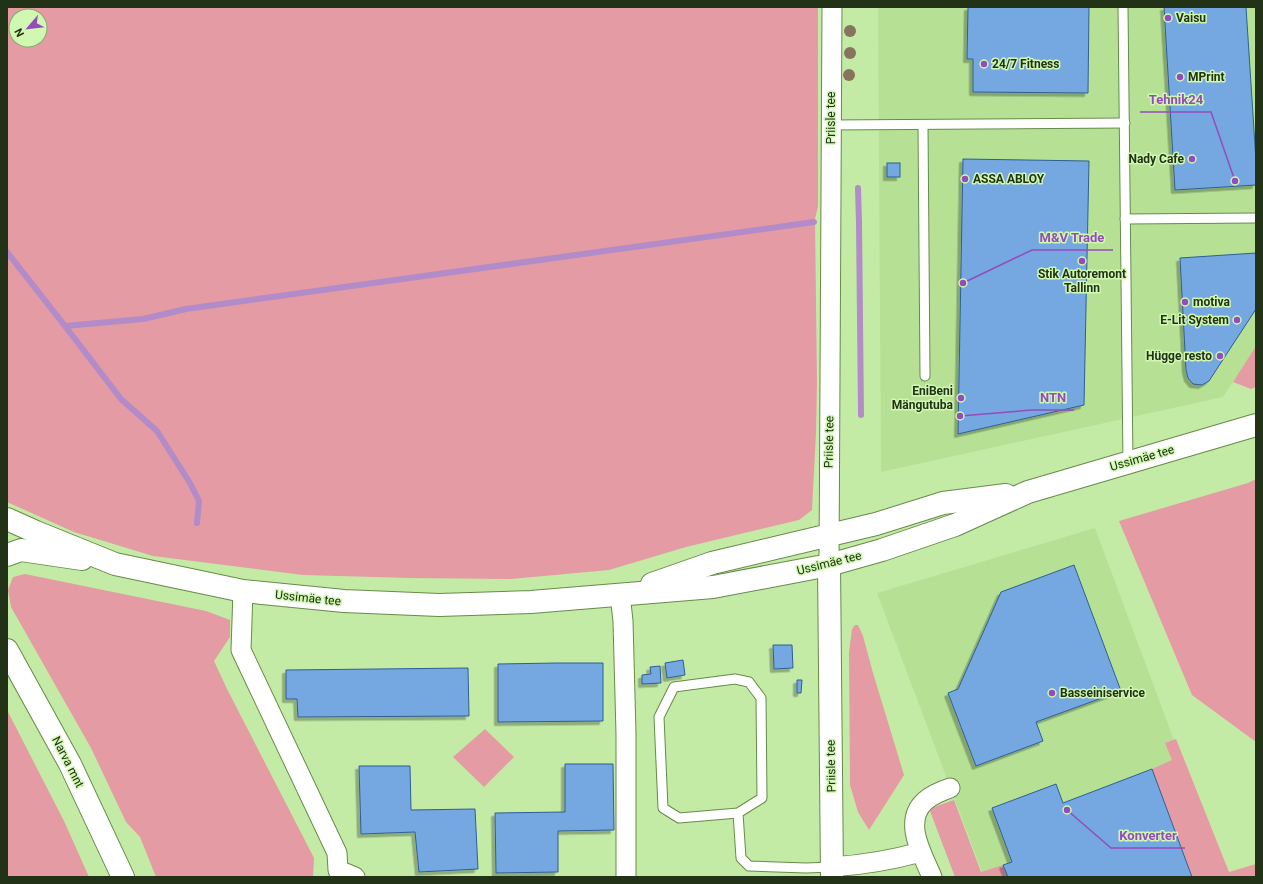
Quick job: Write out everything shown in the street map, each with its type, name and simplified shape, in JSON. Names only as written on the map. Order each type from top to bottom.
[{"type":"street","name":"Priisle tee","points":[[832,7],[828,535],[832,872]]},
{"type":"street","name":"Ussimäe tee","points":[[7,519],[115,564],[244,591],[344,601],[440,605],[531,602],[713,587],[829,565],[882,550],[955,525],[1028,492],[1256,425]]},
{"type":"street","name":"Ussimäe tee","points":[[620,594],[712,563],[876,524],[943,503],[1028,492]]},
{"type":"street","points":[[7,529],[36,532]]},
{"type":"street","points":[[7,555],[21,550],[115,564]]},
{"type":"street","points":[[244,591],[241,650],[337,853],[338,870],[355,877]]},
{"type":"street","points":[[620,594],[623,621],[626,734],[626,877]]},
{"type":"street","name":"Narva mnt","points":[[7,650],[70,764],[123,877]]},
{"type":"street","points":[[932,877],[917,839],[914,827],[916,815],[926,801],[950,788]]},
{"type":"street","points":[[832,872],[921,852]]},
{"type":"lane","points":[[1123,7],[1128,463]]},
{"type":"lane","points":[[831,125],[1125,123]]},
{"type":"lane","points":[[923,125],[925,376]]},
{"type":"lane","points":[[1125,219],[1256,218]]},
{"type":"lane","points":[[735,679],[749,682],[761,698],[762,798],[738,813],[679,818],[663,808],[660,717],[674,687],[735,679]]},
{"type":"lane","points":[[738,813],[741,858],[749,866],[806,868],[832,872]]},
{"type":"shaded area","points":[[7,7],[818,7],[818,206],[815,219],[817,382],[816,433],[812,510],[799,520],[686,547],[609,570],[511,579],[303,575],[153,556],[74,532],[7,502]]},
{"type":"shaded area","points":[[878,7],[1256,7],[1256,346],[1223,397],[881,472]]},
{"type":"shaded area","points":[[1256,346],[1256,387],[1251,389],[1233,382]]},
{"type":"shaded area","points":[[1256,479],[1256,742],[1192,695],[1119,521],[1248,483]]},
{"type":"shaded area","points":[[1095,528],[1225,877],[984,877],[877,593]]},
{"type":"shaded area","points":[[25,574],[206,611],[230,620],[230,637],[214,661],[314,858],[313,877],[156,877],[140,837],[126,822],[91,748],[11,607],[8,590],[13,577]]},
{"type":"shaded area","points":[[855,625],[858,625],[863,636],[904,775],[869,830],[858,812],[850,785],[849,653],[852,629]]},
{"type":"shaded area","points":[[7,710],[64,821],[89,877],[7,877]]},
{"type":"shaded area","points":[[485,729],[514,757],[484,787],[453,757]]},
{"type":"shaded area","points":[[1176,739],[1229,872],[1256,864],[1256,877],[1192,877],[1152,769],[1172,760],[1165,743]]},
{"type":"shaded area","points":[[954,800],[981,872],[1003,865],[1008,877],[955,877],[930,811],[934,807]]},
{"type":"building","points":[[968,7],[1089,7],[1088,93],[973,92],[973,59],[967,59]]},
{"type":"building","points":[[1164,7],[1246,7],[1256,161],[1256,185],[1175,190]]},
{"type":"building","points":[[963,159],[1089,161],[1084,405],[958,434]]},
{"type":"building","points":[[887,163],[900,163],[900,177],[887,177]]},
{"type":"building","points":[[1256,253],[1256,309],[1209,381],[1202,385],[1193,384],[1188,378],[1186,370],[1180,258]]},
{"type":"building","points":[[1074,565],[1121,691],[1036,722],[1043,741],[976,766],[948,693],[958,689],[1001,592]]},
{"type":"building","points":[[773,645],[792,645],[793,668],[774,669]]},
{"type":"building","points":[[683,660],[685,675],[667,678],[665,663]]},
{"type":"building","points":[[603,663],[603,721],[498,722],[498,664]]},
{"type":"building","points":[[660,666],[661,683],[642,684],[642,675],[651,674],[650,667]]},
{"type":"building","points":[[468,668],[469,716],[298,717],[297,699],[286,699],[286,670]]},
{"type":"building","points":[[797,680],[802,680],[801,693],[797,693]]},
{"type":"building","points":[[565,764],[613,764],[614,830],[558,831],[558,872],[496,873],[495,813],[565,812]]},
{"type":"building","points":[[359,766],[410,766],[411,810],[475,809],[478,869],[419,872],[415,832],[361,834]]},
{"type":"building","points":[[1152,769],[1192,877],[1008,877],[1003,865],[1012,862],[992,808],[1056,784],[1063,803]]},
{"type":"waterway","points":[[858,188],[861,415]]},
{"type":"waterway","points":[[7,252],[65,326],[143,319],[186,309],[814,222]]},
{"type":"waterway","points":[[65,326],[121,399],[157,431],[190,483],[199,501],[197,523]]},
{"type":"place","name":"Vaisu","points":[[1168,18]]},
{"type":"place","name":"24/7 Fitness","points":[[984,64]]},
{"type":"place","name":"MPrint","points":[[1180,77]]},
{"type":"place","name":"Nady Cafe","points":[[1192,159]]},
{"type":"place","name":"ASSA ABLOY","points":[[965,179]]},
{"type":"place","name":"Tehnik24","points":[[1235,181]]},
{"type":"place","name":"Stik Autoremont Tallinn","points":[[1082,261]]},
{"type":"place","name":"M&V Trade","points":[[963,283]]},
{"type":"place","name":"motiva","points":[[1185,302]]},
{"type":"place","name":"E-Lit System","points":[[1237,320]]},
{"type":"place","name":"Hügge resto","points":[[1220,356]]},
{"type":"place","name":"EniBeni Mängutuba","points":[[961,398]]},
{"type":"place","name":"NTN","points":[[960,416]]},
{"type":"place","name":"Basseiniservice","points":[[1052,693]]},
{"type":"place","name":"Konverter","points":[[1067,810]]}]
